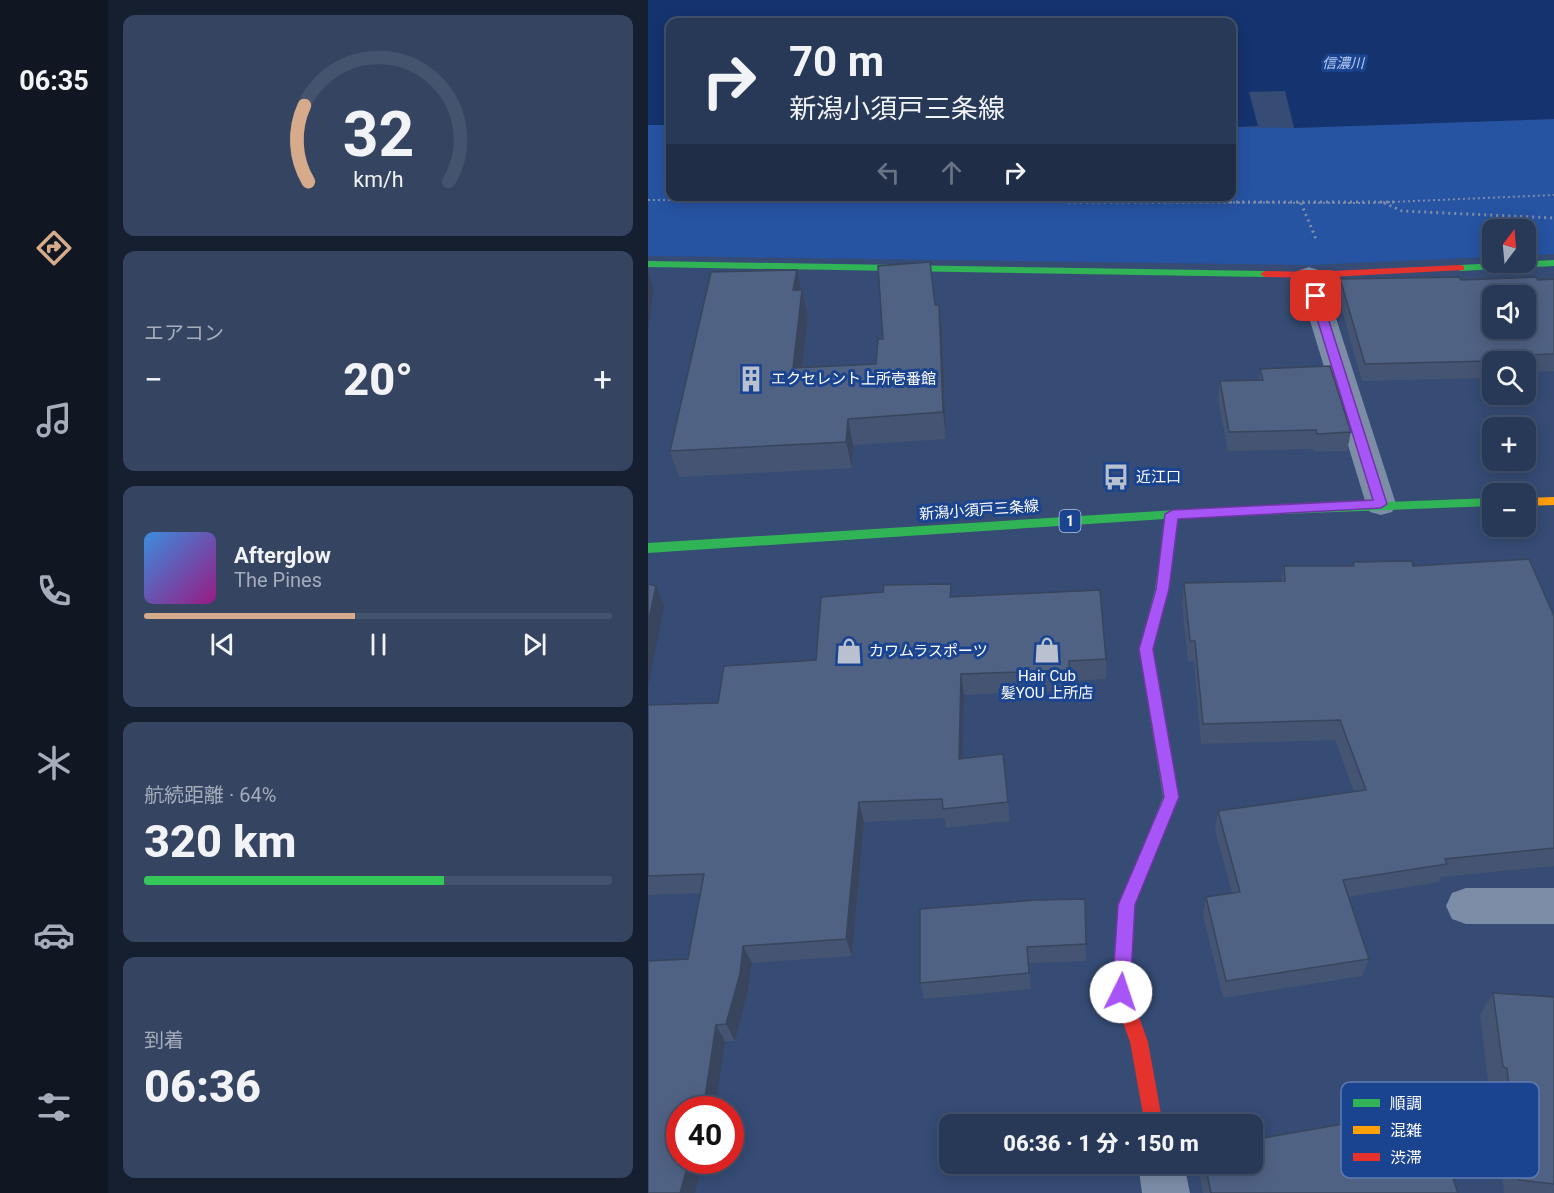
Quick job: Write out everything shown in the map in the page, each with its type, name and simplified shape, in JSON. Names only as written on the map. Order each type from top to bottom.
[{"type":"street","points":[[648,264],[1309,275],[1554,263]]},
{"type":"street","points":[[1309,275],[1381,504]]},
{"type":"street","points":[[1536,502],[1554,501]]},
{"type":"street","name":"新潟小須戸三条線","points":[[648,548],[1172,514],[1381,504],[1482,502]]},
{"type":"street","points":[[1152,1114],[1140,1042],[1121,992],[1127,905],[1172,797],[1146,649],[1162,589],[1172,514]]},
{"type":"street","points":[[1466,906],[1554,906]]},
{"type":"street","points":[[1163,1174],[1167,1193]]},
{"type":"path","points":[[866,201],[1302,203],[1554,195]]},
{"type":"path","points":[[648,200],[666,200]]},
{"type":"path","points":[[1384,202],[1402,211],[1554,218]]},
{"type":"path","points":[[1302,203],[1310,225]]},
{"type":"shaded area","points":[[1554,119],[1554,254],[1536,255],[1536,219],[1482,219],[1482,257],[1309,265],[648,256],[648,125],[666,125],[666,201],[1236,201],[1236,127],[1294,128]]},
{"type":"water","name":"信濃川","points":[[648,0],[1554,0],[1554,119],[1294,128],[1285,91],[1249,92],[1258,126],[1236,127],[1236,18],[666,18],[666,125],[648,125]]},
{"type":"building","points":[[930,262],[935,305],[939,305],[943,412],[848,419],[846,442],[670,451],[711,272],[797,270],[793,290],[802,290],[793,368],[876,364],[878,339],[883,339],[878,266]]},
{"type":"building","points":[[1459,277],[1461,280],[1536,277],[1538,280],[1554,279],[1554,354],[1536,355],[1536,351],[1482,351],[1482,361],[1365,364],[1340,279]]},
{"type":"building","points":[[1330,366],[1351,432],[1317,434],[1316,430],[1229,432],[1220,381],[1263,380],[1260,369]]},
{"type":"building","points":[[1529,559],[1554,616],[1554,848],[1445,859],[1447,864],[1343,880],[1369,959],[1226,981],[1206,897],[1240,892],[1218,811],[1366,790],[1340,720],[1203,724],[1195,641],[1190,641],[1184,583],[1285,581],[1284,566],[1354,566],[1353,562],[1412,561],[1413,566]]},
{"type":"building","points":[[648,584],[656,586],[648,623]]},
{"type":"building","points":[[951,584],[950,597],[1100,590],[1106,659],[1069,661],[1069,670],[961,674],[959,759],[1003,754],[1008,802],[943,809],[942,799],[859,802],[846,939],[743,946],[740,974],[726,1024],[716,1025],[705,1096],[666,1096],[666,1174],[685,1174],[680,1193],[648,1193],[648,961],[688,959],[704,874],[648,876],[648,705],[718,703],[724,666],[816,660],[821,597],[883,592],[884,585]]},
{"type":"building","points":[[1085,899],[1086,944],[1027,947],[1029,973],[920,983],[920,909],[1036,900]]},
{"type":"building","points":[[1493,993],[1554,997],[1554,1184],[1519,1180],[1519,1178],[1539,1178],[1539,1082],[1508,1082],[1507,1068],[1503,1067]]},
{"type":"building","points":[[1341,1124],[1341,1178],[1453,1178],[1458,1193],[1211,1193],[1207,1174],[1263,1174],[1263,1138]]},
{"type":"traffic: fast","points":[[1460,268],[1554,263]]},
{"type":"traffic: fast","points":[[648,264],[1265,274]]},
{"type":"traffic: fast","points":[[648,548],[1176,514],[1482,502]]},
{"type":"traffic: fast","points":[[1143,866],[1171,797],[1146,649],[1162,589],[1172,515]]},
{"type":"traffic: slow","points":[[1536,502],[1554,501]]},
{"type":"traffic: jam","points":[[1265,274],[1309,275],[1460,268]]},
{"type":"traffic: jam","points":[[1143,866],[1127,905],[1121,992],[1139,1042],[1152,1114]]},
{"type":"place","name":"エクセレント上所壱番館","points":[[751,379]]},
{"type":"place","name":"近江口","points":[[1116,477]]},
{"type":"place","name":"Hair Cub 髪YOU 上所店","points":[[1047,650]]},
{"type":"place","name":"カワムラスポーツ","points":[[849,651]]},
{"type":"route","points":[[1121,992],[1127,905],[1172,797],[1146,649],[1162,589],[1172,514],[1381,504],[1316,296]]}]
